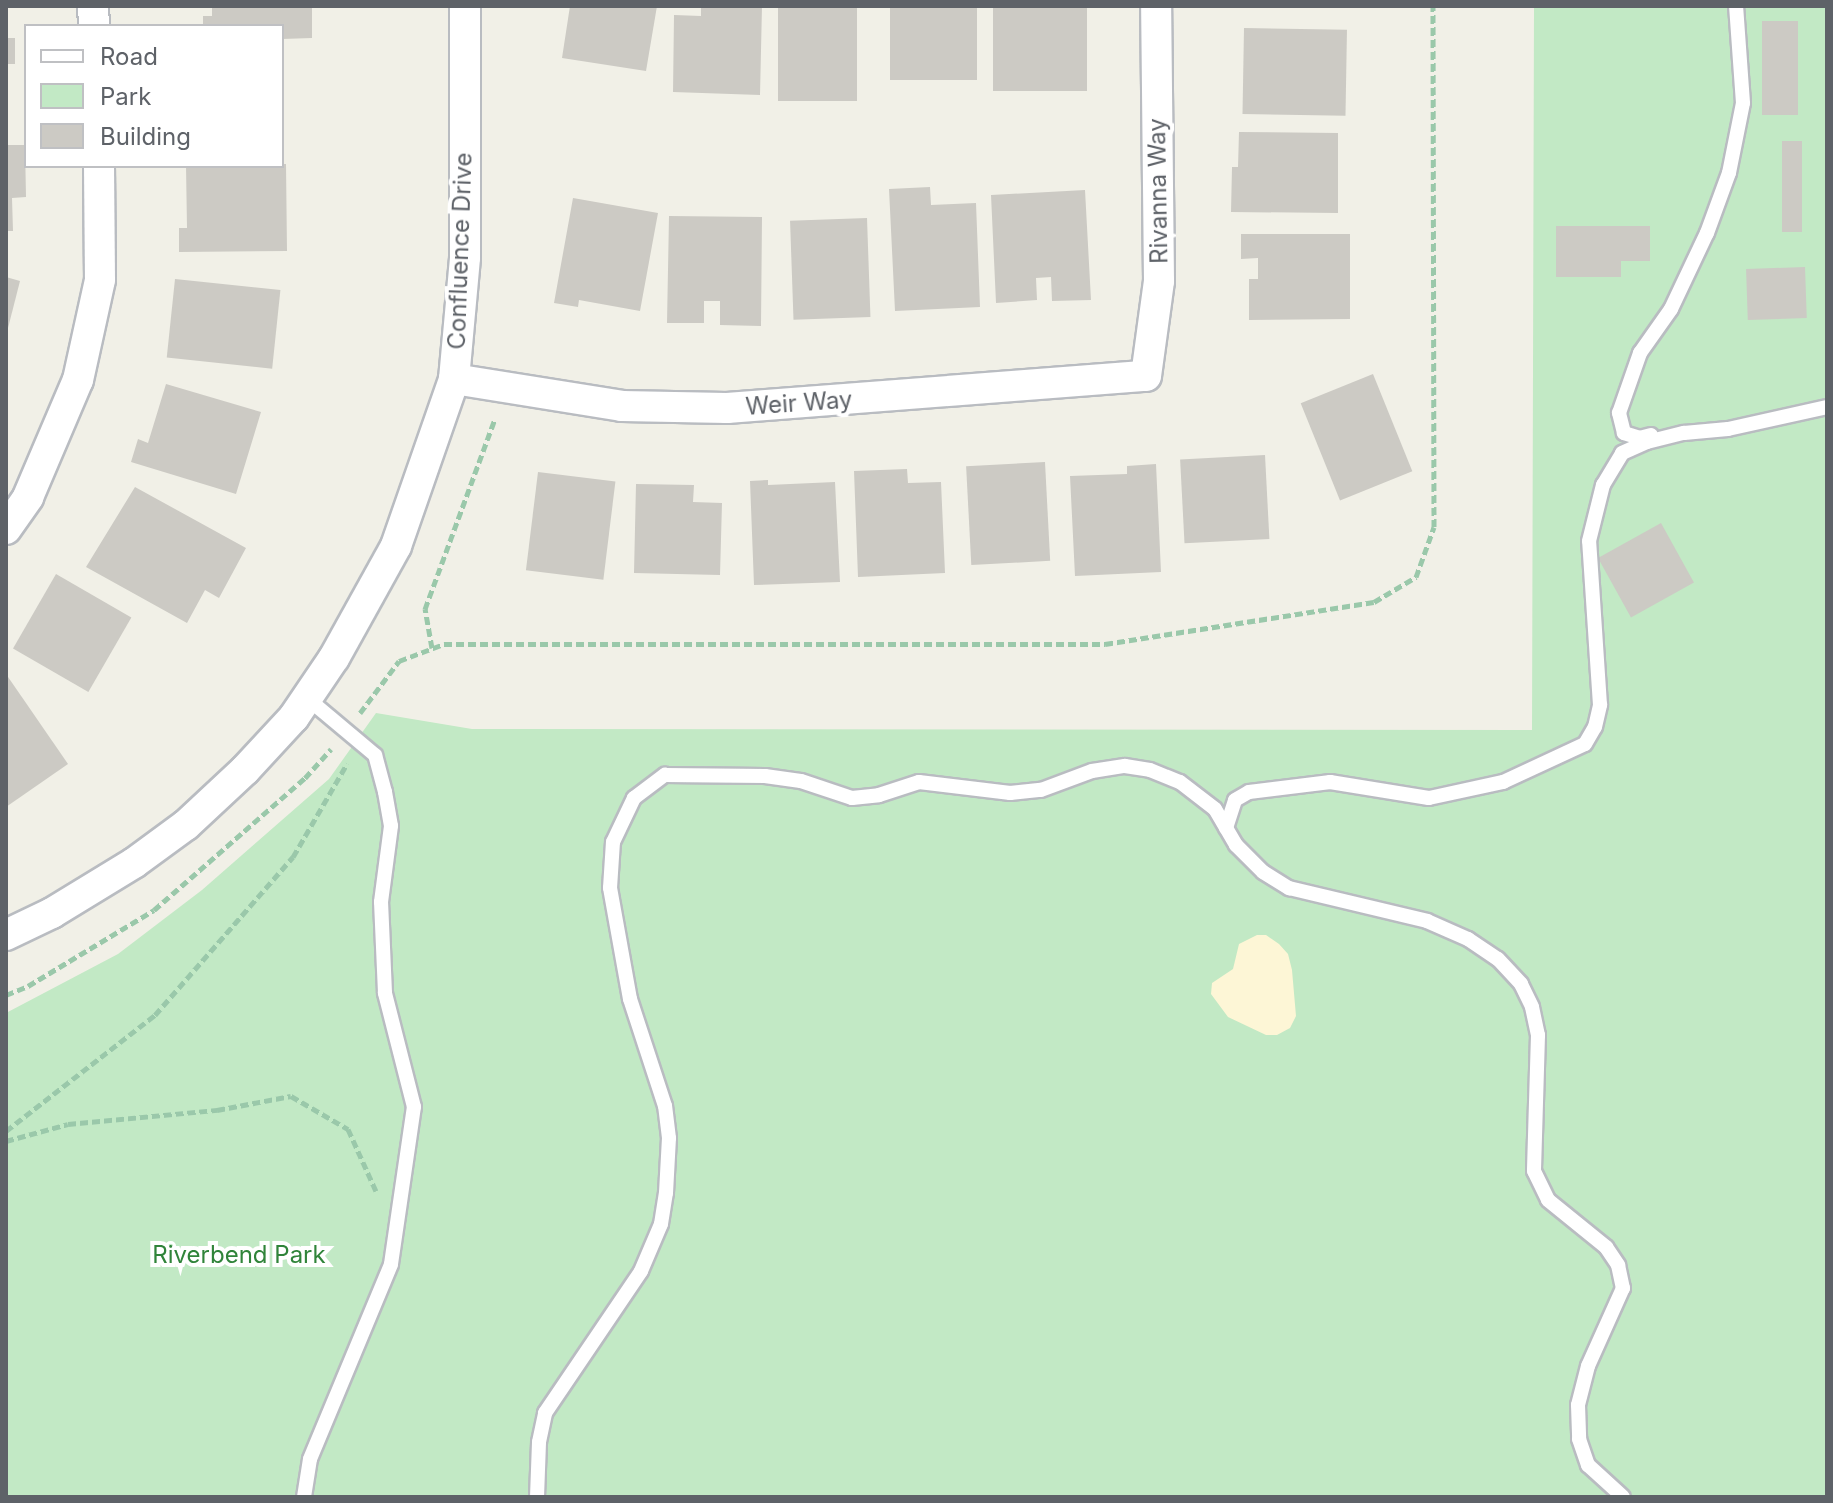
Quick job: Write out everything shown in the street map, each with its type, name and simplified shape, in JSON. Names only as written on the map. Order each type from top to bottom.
[{"type":"street","name":"Confluence Drive","points":[[6,935],[82,896],[186,825],[245,770],[307,698],[334,658],[396,546],[454,379],[465,258],[465,6]]},
{"type":"street","name":"Rivanna Way","points":[[1146,376],[1159,281],[1156,6]]},
{"type":"street","points":[[6,529],[40,472],[78,380],[100,280],[99,168]]},
{"type":"street","name":"Weir Way","points":[[454,379],[622,406],[727,408],[1146,376]]},
{"type":"lane","points":[[1736,6],[1743,103],[1729,173],[1707,233],[1671,309],[1640,353],[1619,413],[1624,433],[1640,438],[1693,425],[1827,405]]},
{"type":"lane","points":[[1226,828],[1235,800],[1249,792],[1330,782],[1429,798],[1503,782],[1585,744],[1595,727],[1600,705],[1589,541],[1603,485],[1622,453],[1647,442],[1684,433],[1728,429],[1827,405]]},
{"type":"lane","points":[[304,1497],[310,1459],[391,1264],[414,1107],[385,993],[381,902],[391,826],[375,755],[307,698]]},
{"type":"lane","points":[[537,1497],[539,1442],[545,1413],[641,1271],[661,1224],[666,1193],[669,1138],[665,1106],[630,999],[615,925],[609,865],[620,822],[634,798],[648,783],[665,775],[694,773],[801,781],[852,798],[879,795],[919,782],[1010,793],[1041,790],[1092,771],[1125,766],[1150,770],[1180,782],[1215,809],[1236,845],[1263,872],[1289,888],[1427,921],[1468,939],[1498,959],[1521,984],[1532,1007],[1538,1035],[1534,1171],[1548,1200],[1606,1247],[1618,1265],[1623,1288],[1588,1366],[1578,1405],[1579,1439],[1588,1465],[1623,1497]]},
{"type":"path","points":[[6,995],[28,986],[154,910],[305,778],[347,731],[399,661],[444,644],[1105,644],[1374,602],[1416,577],[1434,527],[1433,6]]},
{"type":"path","points":[[432,648],[425,609],[506,387]]},
{"type":"path","points":[[6,1131],[155,1015],[293,857],[347,763]]},
{"type":"path","points":[[6,1141],[68,1124],[217,1110],[291,1096],[348,1129],[380,1199]]},
{"type":"green space","name":"Riverbend Park","points":[[1534,6],[1827,6],[1827,1497],[6,1497],[6,1013],[118,954],[202,890],[329,779],[376,713],[472,729],[1532,730]]},
{"type":"sand","points":[[1257,935],[1266,935],[1279,944],[1288,954],[1292,970],[1296,1016],[1290,1028],[1277,1035],[1266,1035],[1228,1017],[1211,994],[1212,983],[1233,969],[1239,944]]},
{"type":"building","points":[[212,6],[312,6],[312,38],[284,39],[284,24],[203,24],[203,16],[212,16]]},
{"type":"building","points":[[570,6],[657,6],[646,71],[562,58]]},
{"type":"building","points":[[701,6],[762,6],[760,95],[673,92],[674,15],[701,16]]},
{"type":"building","points":[[778,6],[857,6],[857,101],[778,101]]},
{"type":"building","points":[[890,6],[977,6],[977,80],[890,80]]},
{"type":"building","points":[[993,6],[1087,6],[1087,91],[993,91]]},
{"type":"building","points":[[1762,21],[1798,21],[1798,115],[1762,115]]},
{"type":"building","points":[[1244,28],[1347,30],[1345,116],[1242,114]]},
{"type":"building","points":[[6,38],[15,38],[15,64],[6,64]]},
{"type":"building","points":[[1239,132],[1338,133],[1338,213],[1231,212],[1232,167],[1238,167]]},
{"type":"building","points":[[1782,141],[1802,141],[1802,232],[1782,232]]},
{"type":"building","points":[[6,145],[24,145],[26,197],[12,198],[13,231],[6,231]]},
{"type":"building","points":[[284,164],[287,251],[179,252],[179,228],[187,228],[186,168],[284,168]]},
{"type":"building","points":[[930,187],[931,205],[976,203],[980,307],[895,311],[889,189]]},
{"type":"building","points":[[1085,190],[1091,300],[1052,301],[1051,277],[1036,278],[1037,300],[996,303],[991,195]]},
{"type":"building","points":[[573,198],[658,213],[640,311],[579,300],[578,307],[554,303]]},
{"type":"building","points":[[669,216],[762,217],[761,326],[720,325],[720,301],[704,301],[704,323],[667,323]]},
{"type":"building","points":[[867,218],[870,317],[794,320],[790,221]]},
{"type":"building","points":[[1556,226],[1650,226],[1650,261],[1621,261],[1621,277],[1556,277]]},
{"type":"building","points":[[1241,234],[1350,234],[1350,319],[1249,320],[1249,279],[1258,279],[1258,258],[1241,259]]},
{"type":"building","points":[[1805,267],[1807,318],[1748,320],[1746,269]]},
{"type":"building","points":[[6,277],[20,281],[7,332],[6,331]]},
{"type":"building","points":[[175,279],[280,290],[272,369],[167,358]]},
{"type":"building","points":[[1373,374],[1412,471],[1340,501],[1301,403]]},
{"type":"building","points":[[166,384],[261,412],[236,494],[131,462],[138,439],[148,443]]},
{"type":"building","points":[[1265,455],[1269,539],[1185,543],[1180,459]]},
{"type":"building","points":[[1045,462],[1050,561],[971,565],[966,466]]},
{"type":"building","points":[[1156,464],[1161,572],[1075,576],[1070,476],[1127,474],[1127,466]]},
{"type":"building","points":[[907,469],[908,483],[941,482],[945,573],[858,577],[854,471]]},
{"type":"building","points":[[538,472],[615,482],[603,580],[526,570]]},
{"type":"building","points":[[768,480],[768,485],[835,482],[840,582],[754,585],[750,481]]},
{"type":"building","points":[[636,484],[694,485],[693,502],[722,503],[720,575],[634,573]]},
{"type":"building","points":[[135,487],[246,548],[219,598],[205,590],[187,623],[86,567]]},
{"type":"building","points":[[1661,523],[1694,582],[1631,617],[1598,558]]},
{"type":"building","points":[[56,574],[131,618],[88,692],[13,648]]},
{"type":"building","points":[[6,674],[68,764],[6,807]]}]
